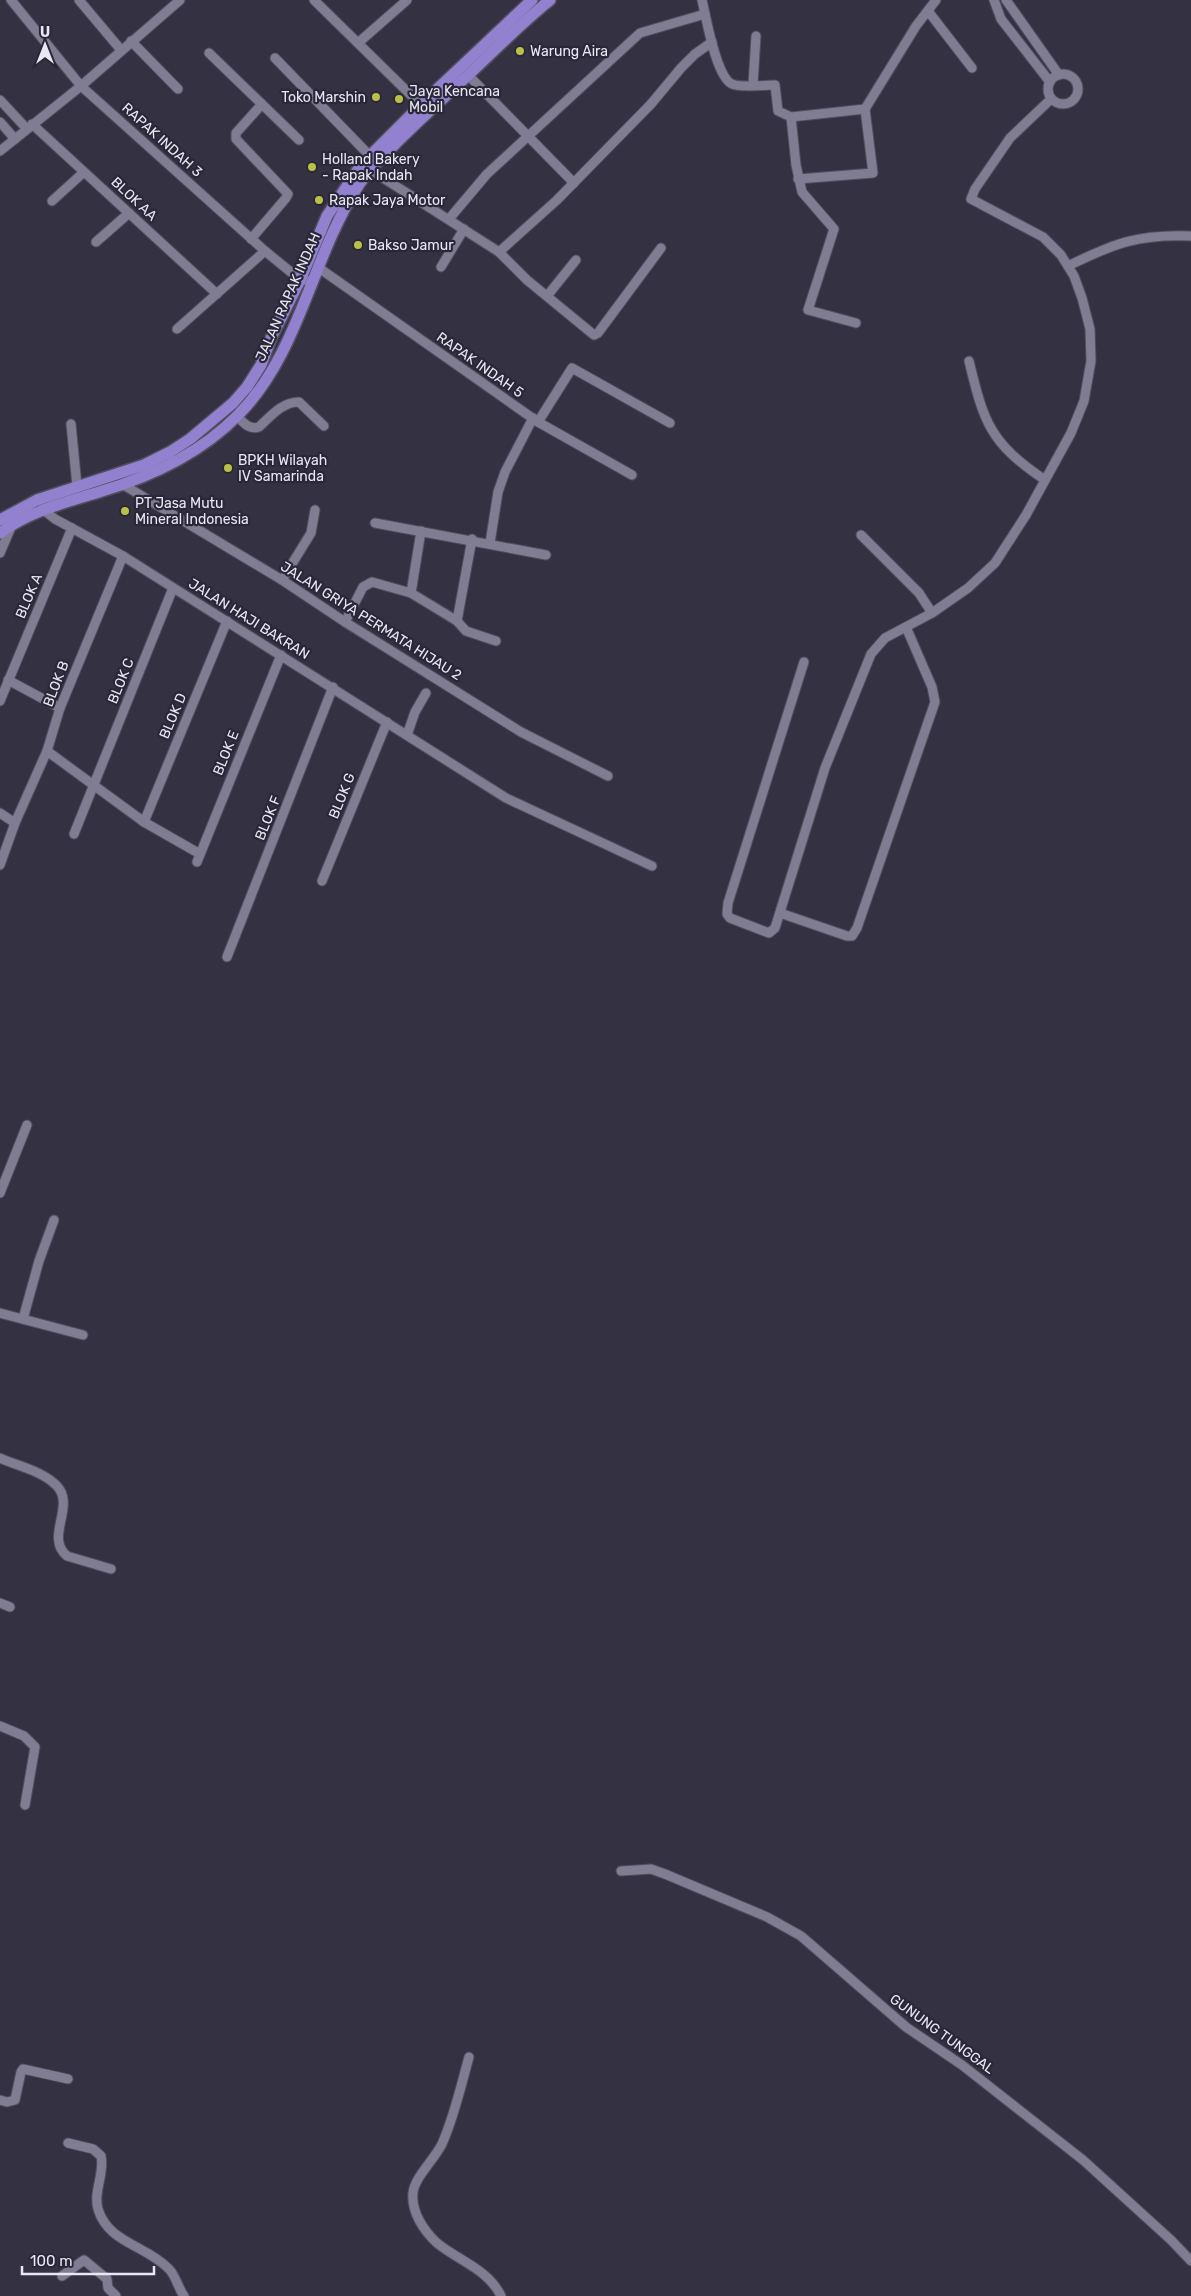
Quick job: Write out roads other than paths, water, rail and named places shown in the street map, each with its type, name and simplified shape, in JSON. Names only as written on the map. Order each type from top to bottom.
[{"type":"main road","name":"JALAN RAPAK INDAH","points":[[0,520],[37,500],[144,465],[170,452],[233,403],[254,376],[306,281],[319,268],[337,223],[358,186],[370,156],[420,105],[532,0]]},
{"type":"main road","name":"JALAN RAPAK INDAH","points":[[0,533],[42,509],[122,484],[174,462],[220,432],[237,416],[255,397],[272,369],[306,281],[327,216],[366,167],[550,0]]},
{"type":"main road","points":[[212,421],[220,432]]},
{"type":"street","name":"RAPAK INDAH 3","points":[[11,0],[81,86],[264,251],[292,273],[306,281]]},
{"type":"street","points":[[79,0],[121,50]]},
{"type":"street","points":[[0,151],[81,86],[131,40],[180,0]]},
{"type":"street","points":[[314,0],[420,105]]},
{"type":"street","points":[[358,43],[407,0]]},
{"type":"street","points":[[702,0],[712,42],[725,79],[737,86],[753,84],[775,85],[778,111],[792,117],[865,109]]},
{"type":"street","points":[[798,179],[873,173],[865,109],[916,26],[936,0]]},
{"type":"street","points":[[994,0],[1001,19],[1050,82]]},
{"type":"street","points":[[1006,0],[1059,75],[1072,78],[1077,92],[1069,103],[1059,104],[1051,99],[1048,91],[1050,82],[1059,75]]},
{"type":"street","points":[[928,11],[972,68]]},
{"type":"street","points":[[449,219],[481,181],[640,33],[705,14]]},
{"type":"street","points":[[753,84],[756,36]]},
{"type":"street","points":[[131,40],[178,89]]},
{"type":"street","points":[[499,252],[574,183],[651,104],[681,68],[695,54],[712,42]]},
{"type":"street","points":[[209,53],[299,140]]},
{"type":"street","points":[[275,58],[370,156]]},
{"type":"street","points":[[468,75],[574,183]]},
{"type":"street","points":[[804,662],[727,909],[730,918],[769,933],[775,928],[780,913],[824,768],[866,663],[878,644],[932,613],[968,588],[995,563],[1018,530],[1078,417],[1088,383],[1091,361],[1090,329],[1082,298],[1068,266],[1052,244],[1043,236],[971,199],[975,189],[1010,138],[1051,99]]},
{"type":"street","name":"BLOK AA","points":[[0,100],[29,127],[84,172],[217,294]]},
{"type":"street","points":[[251,239],[288,194],[236,140],[236,133],[262,104]]},
{"type":"street","points":[[792,117],[798,179],[802,192],[834,229],[808,310],[856,323]]},
{"type":"street","points":[[0,122],[15,139]]},
{"type":"street","points":[[366,167],[499,252],[591,333],[596,334],[662,248]]},
{"type":"street","points":[[52,201],[84,172]]},
{"type":"street","points":[[96,242],[128,213]]},
{"type":"street","points":[[441,268],[464,229]]},
{"type":"street","points":[[1068,266],[1106,248],[1139,238],[1163,235],[1191,236]]},
{"type":"street","points":[[176,329],[264,251]]},
{"type":"street","points":[[547,296],[576,260]]},
{"type":"street","name":"RAPAK INDAH 5","points":[[319,268],[536,420],[632,475]]},
{"type":"street","points":[[969,360],[985,419],[994,434],[1010,453],[1046,480]]},
{"type":"street","points":[[490,543],[498,492],[505,472],[536,420],[572,368],[670,423]]},
{"type":"street","points":[[237,416],[246,426],[255,428],[259,427],[282,406],[289,402],[299,402],[324,426]]},
{"type":"street","points":[[71,424],[77,486]]},
{"type":"street","name":"JALAN GRIYA PERMATA HIJAU 2","points":[[122,484],[282,580],[345,622],[521,732],[608,776]]},
{"type":"street","name":"JALAN HAJI BAKRAN","points":[[42,509],[55,519],[122,556],[333,687],[506,798],[652,866]]},
{"type":"street","points":[[282,580],[311,533],[315,510]]},
{"type":"street","points":[[375,522],[472,539],[546,555]]},
{"type":"street","points":[[0,553],[13,524]]},
{"type":"street","name":"BLOK A","points":[[0,701],[72,528]]},
{"type":"street","points":[[411,594],[421,531]]},
{"type":"street","points":[[861,535],[919,594],[932,613]]},
{"type":"street","points":[[457,621],[472,539]]},
{"type":"street","name":"BLOK B","points":[[0,865],[15,822],[47,751],[60,708],[122,556]]},
{"type":"street","points":[[345,622],[366,583],[372,582],[411,594],[457,621],[466,631],[496,641]]},
{"type":"street","name":"BLOK C","points":[[74,834],[173,588]]},
{"type":"street","name":"BLOK D","points":[[144,822],[227,621]]},
{"type":"street","points":[[780,913],[847,936],[852,936],[857,928],[935,702],[932,687],[906,628]]},
{"type":"street","name":"BLOK E","points":[[144,822],[199,858],[281,655]]},
{"type":"street","points":[[8,680],[60,708]]},
{"type":"street","name":"BLOK F","points":[[227,957],[333,687]]},
{"type":"street","points":[[407,735],[415,712],[426,693]]},
{"type":"street","name":"BLOK G","points":[[322,881],[387,722]]},
{"type":"street","points":[[47,751],[144,822]]},
{"type":"street","points":[[0,813],[15,822]]},
{"type":"street","points":[[0,1194],[27,1125]]},
{"type":"street","points":[[23,1319],[39,1262],[54,1220]]},
{"type":"street","points":[[0,1313],[83,1335]]},
{"type":"street","points":[[0,1458],[42,1475],[58,1486],[64,1500],[58,1538],[58,1546],[62,1552],[67,1556],[111,1569]]},
{"type":"street","points":[[0,1603],[10,1607]]},
{"type":"street","points":[[0,1726],[24,1736],[34,1747],[25,1805]]},
{"type":"street","name":"GUNUNG TUNGGAL","points":[[621,1871],[652,1869],[767,1917],[801,1936],[906,2027],[962,2065],[1068,2148],[1128,2200],[1191,2261]]},
{"type":"street","points":[[469,2057],[442,2143],[434,2159],[415,2184],[413,2205],[428,2235],[476,2268],[494,2285],[501,2296]]},
{"type":"street","points":[[0,2100],[7,2102],[15,2100],[21,2072],[24,2069],[68,2079]]},
{"type":"street","points":[[68,2143],[93,2149],[101,2156],[102,2169],[97,2202],[106,2226],[115,2235],[148,2252],[170,2270],[184,2296]]},
{"type":"street","points":[[62,2276],[84,2260],[107,2278],[108,2288],[116,2296]]},
{"type":"place","name":"Warung Aira","points":[[520,51]]},
{"type":"place","name":"Toko Marshin","points":[[376,97]]},
{"type":"place","name":"Jaya Kencana Mobil","points":[[399,99]]},
{"type":"place","name":"Holland Bakery - Rapak Indah","points":[[312,167]]},
{"type":"place","name":"Rapak Jaya Motor","points":[[319,200]]},
{"type":"place","name":"Bakso Jamur","points":[[358,245]]},
{"type":"place","name":"BPKH Wilayah IV Samarinda","points":[[228,468]]},
{"type":"place","name":"PT Jasa Mutu Mineral Indonesia","points":[[125,511]]}]
